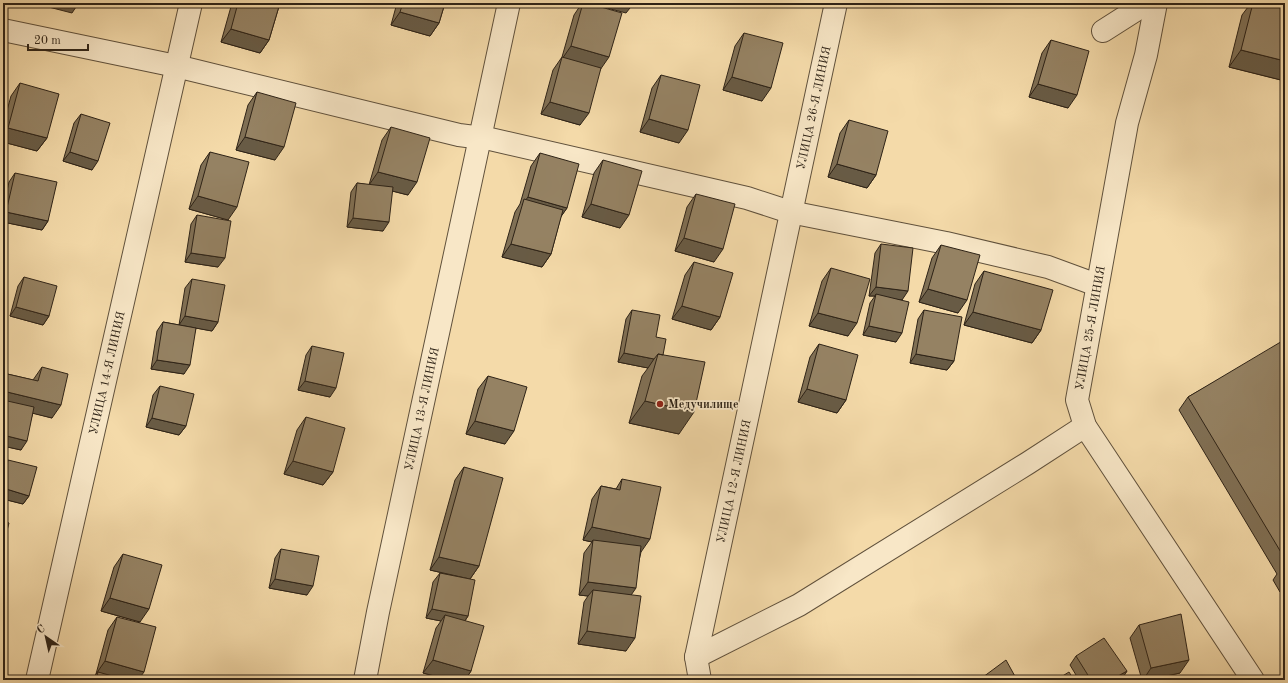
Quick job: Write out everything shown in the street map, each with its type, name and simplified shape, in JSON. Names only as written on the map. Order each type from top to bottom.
[{"type":"street","name":"УЛИЦА 14-Я ЛИНИЯ","points":[[37,680],[191,3]]},
{"type":"street","name":"УЛИЦА 13-Я ЛИНИЯ","points":[[365,680],[379,604],[509,3]]},
{"type":"street","name":"УЛИЦА 26-Я ЛИНИЯ","points":[[790,212],[836,3]]},
{"type":"street","points":[[1103,31],[1147,3]]},
{"type":"street","name":"УЛИЦА 25-Я ЛИНИЯ","points":[[1156,3],[1146,55],[1128,123],[1077,400],[1085,426],[1245,677]]},
{"type":"street","points":[[3,30],[176,66],[459,135],[479,137],[747,198],[790,212],[946,243],[1048,267],[1097,285]]},
{"type":"street","name":"УЛИЦА 12-Я ЛИНИЯ","points":[[700,680],[696,657],[790,212]]},
{"type":"street","points":[[696,657],[799,605],[1085,426]]},
{"type":"building","points":[[238,3],[280,3],[269,40],[231,29]]},
{"type":"building","points":[[403,3],[445,3],[439,23],[400,12]]},
{"type":"building","points":[[583,3],[622,13],[609,57],[571,46]]},
{"type":"building","points":[[1253,3],[1272,3],[1285,6],[1285,61],[1241,50]]},
{"type":"building","points":[[744,33],[783,43],[771,88],[732,77]]},
{"type":"building","points":[[1051,40],[1089,51],[1077,95],[1038,84]]},
{"type":"building","points":[[562,57],[601,68],[589,113],[550,102]]},
{"type":"building","points":[[661,75],[700,85],[688,130],[649,119]]},
{"type":"building","points":[[20,83],[59,94],[47,138],[8,128]]},
{"type":"building","points":[[257,92],[296,103],[284,147],[245,137]]},
{"type":"building","points":[[81,114],[110,123],[98,161],[70,152]]},
{"type":"building","points":[[849,120],[888,131],[876,175],[837,164]]},
{"type":"building","points":[[391,127],[430,138],[417,182],[378,172]]},
{"type":"building","points":[[210,152],[249,162],[237,207],[198,196]]},
{"type":"building","points":[[540,153],[579,164],[567,208],[528,197]]},
{"type":"building","points":[[603,160],[642,171],[629,215],[591,204]]},
{"type":"building","points":[[15,173],[57,182],[48,221],[6,212]]},
{"type":"building","points":[[357,183],[393,187],[389,222],[353,218]]},
{"type":"building","points":[[696,194],[735,204],[723,249],[684,238]]},
{"type":"building","points":[[524,199],[563,210],[551,254],[511,244]]},
{"type":"building","points":[[197,215],[231,221],[225,258],[191,253]]},
{"type":"building","points":[[881,244],[913,248],[908,291],[876,287]]},
{"type":"building","points":[[941,245],[980,255],[967,300],[928,289]]},
{"type":"building","points":[[694,262],[733,273],[720,317],[682,306]]},
{"type":"building","points":[[831,268],[870,279],[857,323],[818,313]]},
{"type":"building","points":[[984,271],[1053,290],[1041,330],[973,312]]},
{"type":"building","points":[[24,277],[57,286],[49,316],[16,307]]},
{"type":"building","points":[[192,279],[225,285],[218,322],[185,316]]},
{"type":"building","points":[[876,294],[909,302],[902,333],[869,326]]},
{"type":"building","points":[[632,310],[660,315],[656,337],[666,339],[663,355],[658,354],[654,359],[624,353]]},
{"type":"building","points":[[924,310],[962,317],[954,361],[916,354]]},
{"type":"building","points":[[163,322],[196,328],[190,365],[157,360]]},
{"type":"building","points":[[1284,340],[1285,496],[1283,497],[1285,500],[1285,559],[1188,397]]},
{"type":"building","points":[[819,344],[858,355],[846,400],[807,389]]},
{"type":"building","points":[[312,346],[344,353],[336,388],[305,381]]},
{"type":"building","points":[[658,354],[705,362],[694,412],[645,401]]},
{"type":"building","points":[[42,367],[68,374],[61,405],[3,391],[3,373],[38,381]]},
{"type":"building","points":[[488,376],[527,387],[514,431],[475,421]]},
{"type":"building","points":[[160,386],[194,394],[186,426],[152,418]]},
{"type":"building","points":[[3,400],[34,407],[27,441],[3,435]]},
{"type":"building","points":[[306,417],[345,428],[333,472],[293,461]]},
{"type":"building","points":[[8,460],[37,467],[29,496],[3,488],[3,481]]},
{"type":"building","points":[[464,467],[503,478],[479,566],[439,557]]},
{"type":"building","points":[[622,479],[661,487],[650,539],[592,527],[601,486],[620,490]]},
{"type":"building","points":[[3,521],[9,523],[3,546]]},
{"type":"building","points":[[593,540],[641,546],[636,588],[588,582]]},
{"type":"building","points":[[281,549],[319,556],[313,586],[275,579]]},
{"type":"building","points":[[123,554],[162,565],[149,609],[110,598]]},
{"type":"building","points":[[440,573],[475,580],[468,616],[432,609]]},
{"type":"building","points":[[593,590],[641,596],[635,638],[587,631]]},
{"type":"building","points":[[1181,614],[1189,660],[1151,668],[1139,625]]},
{"type":"building","points":[[445,615],[484,626],[471,671],[433,660]]},
{"type":"building","points":[[117,617],[156,627],[144,672],[105,661]]},
{"type":"building","points":[[1104,638],[1127,671],[1111,680],[1091,680],[1076,656]]},
{"type":"building","points":[[1006,660],[1017,680],[979,680]]},
{"type":"building","points":[[98,672],[127,680],[96,680]]},
{"type":"building","points":[[1069,672],[1074,680],[1056,680]]},
{"type":"place","name":"Медучилище","points":[[660,404]]}]
